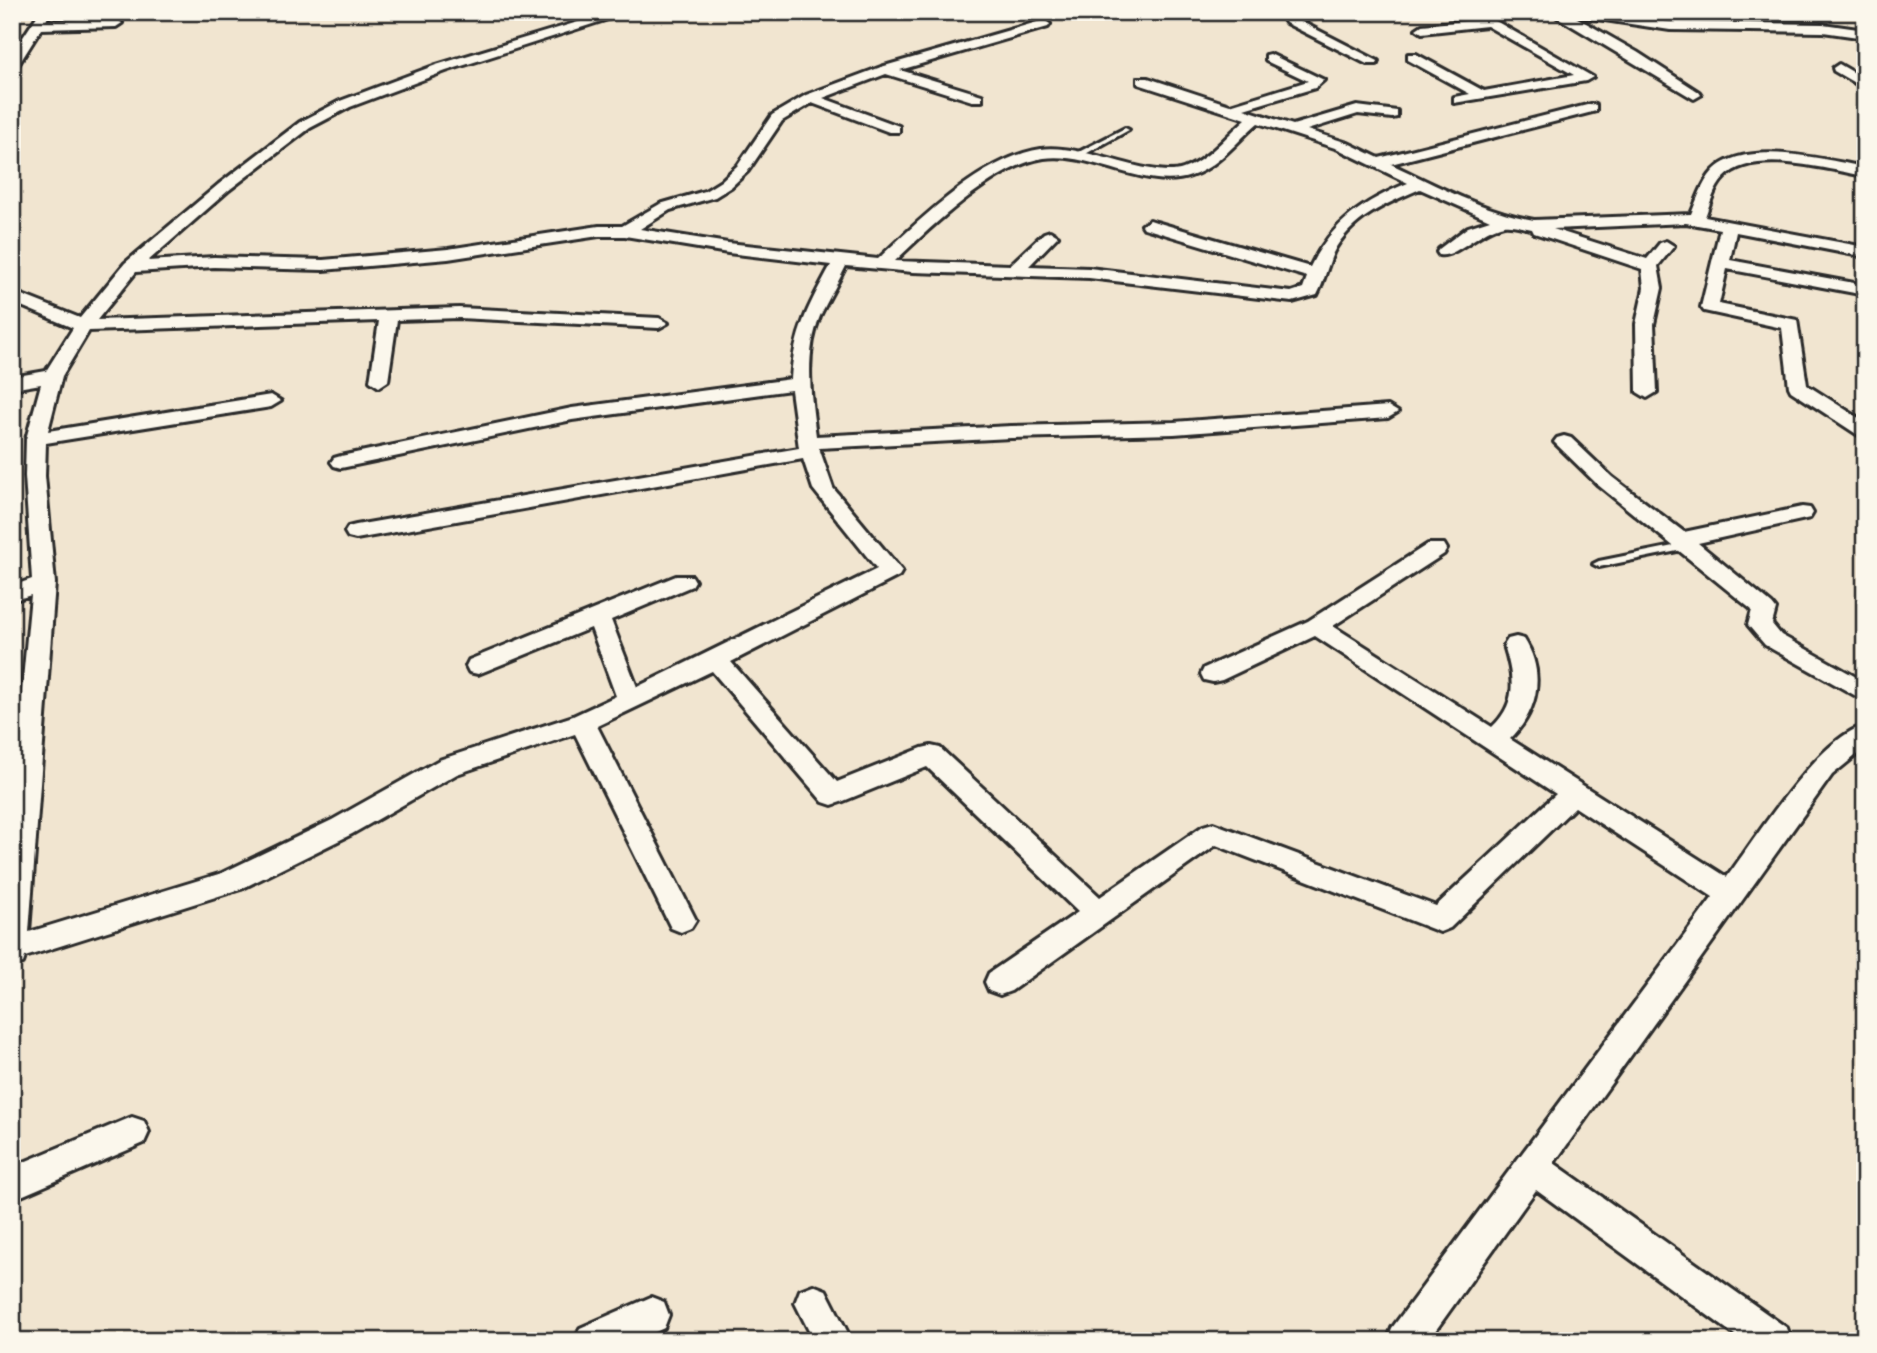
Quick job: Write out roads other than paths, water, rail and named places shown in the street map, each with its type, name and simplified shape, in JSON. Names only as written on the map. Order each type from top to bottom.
[{"type":"street","points":[[12,64],[46,12]]},
{"type":"street","points":[[624,12],[441,68],[345,104],[305,125],[131,267],[83,326],[53,376],[36,439],[35,476],[44,583],[13,951],[231,881],[342,827],[448,767],[582,722],[630,701],[891,571],[823,489],[808,448],[800,383],[802,348],[811,317],[841,261]]},
{"type":"street","points":[[1287,15],[1339,12]]},
{"type":"street","points":[[1459,100],[1586,78],[1472,12]]},
{"type":"street","points":[[1558,12],[1633,55],[1694,95]]},
{"type":"street","points":[[1573,12],[1670,26],[1823,28],[1865,34]]},
{"type":"street","points":[[1711,12],[1737,27]]},
{"type":"street","points":[[1287,15],[1372,61]]},
{"type":"street","points":[[1422,29],[1489,22]]},
{"type":"street","points":[[38,25],[116,23]]},
{"type":"street","points":[[625,231],[665,207],[710,194],[726,184],[743,168],[777,118],[811,99],[886,70],[1044,24]]},
{"type":"street","points":[[1412,57],[1483,96]]},
{"type":"street","points":[[1227,110],[1310,85],[1317,80],[1270,58]]},
{"type":"street","points":[[1864,67],[1839,68],[1865,85]]},
{"type":"street","points":[[886,70],[977,98]]},
{"type":"street","points":[[1143,81],[1380,162],[1419,184],[1505,220],[1534,225],[1663,218],[1696,220],[1865,252]]},
{"type":"street","points":[[811,99],[894,129]]},
{"type":"street","points":[[1380,162],[1591,108]]},
{"type":"street","points":[[1292,130],[1357,110],[1392,114]]},
{"type":"street","points":[[882,264],[927,222],[976,186],[1015,164],[1041,154],[1077,155],[1166,174],[1186,173],[1254,119]]},
{"type":"street","points":[[1696,220],[1718,174],[1727,166],[1740,161],[1771,158],[1865,172]]},
{"type":"street","points":[[131,267],[214,262],[323,265],[448,254],[599,231],[625,231],[728,248],[841,261],[1110,275],[1292,297],[1311,291],[1315,274],[1342,226],[1376,202],[1419,184]]},
{"type":"street","points":[[1445,252],[1475,230],[1505,220]]},
{"type":"street","points":[[1150,225],[1315,274]]},
{"type":"street","points":[[1534,225],[1540,230],[1650,266]]},
{"type":"street","points":[[1729,227],[1710,307],[1791,324],[1798,387],[1865,431]]},
{"type":"street","points":[[1016,269],[1050,236]]},
{"type":"street","points":[[1647,392],[1644,324],[1653,288],[1650,266],[1666,246]]},
{"type":"street","points":[[1721,263],[1865,290]]},
{"type":"street","points":[[12,296],[83,326],[459,313],[659,323]]},
{"type":"street","points":[[379,381],[388,314]]},
{"type":"street","points":[[12,383],[53,376]]},
{"type":"street","points":[[341,463],[572,414],[800,383]]},
{"type":"street","points":[[36,439],[271,401]]},
{"type":"street","points":[[356,532],[808,448],[1011,432],[1174,428],[1388,412]]},
{"type":"street","points":[[1564,442],[1605,481],[1764,609],[1760,625],[1773,640],[1865,693]]},
{"type":"street","points":[[12,481],[35,476]]},
{"type":"street","points":[[1684,543],[1802,513]]},
{"type":"street","points":[[1213,674],[1316,626],[1436,549]]},
{"type":"street","points":[[478,666],[684,581]]},
{"type":"street","points":[[12,594],[44,583]]},
{"type":"street","points":[[598,616],[630,701]]},
{"type":"street","points":[[1316,626],[1731,894]]},
{"type":"street","points":[[1493,741],[1506,730],[1523,704],[1527,677],[1516,645]]},
{"type":"street","points":[[716,660],[832,795],[931,755],[1098,913]]},
{"type":"street","points":[[582,722],[681,920]]},
{"type":"street","points":[[1405,1341],[1823,768],[1865,734]]},
{"type":"street","points":[[1000,982],[1213,832],[1440,920],[1573,793]]},
{"type":"street","points":[[12,1184],[132,1132]]},
{"type":"street","points":[[1532,1167],[1774,1341]]},
{"type":"street","points":[[813,1303],[834,1341]]},
{"type":"street","points":[[593,1341],[652,1315]]},
{"type":"lane","points":[[1077,155],[1125,130]]},
{"type":"lane","points":[[1599,564],[1684,543]]}]
